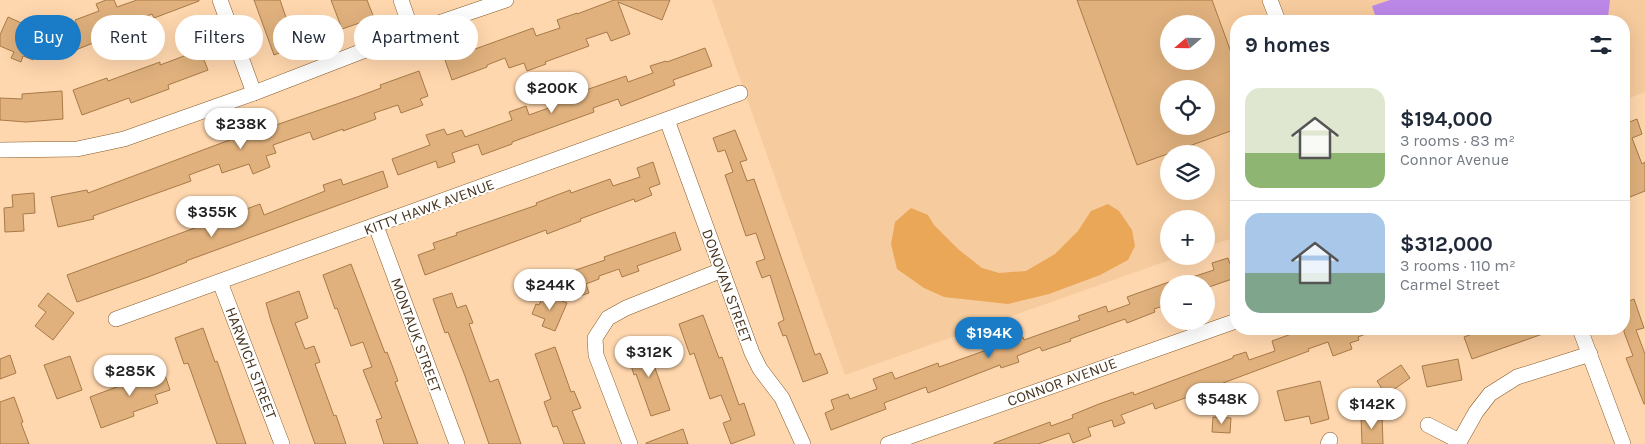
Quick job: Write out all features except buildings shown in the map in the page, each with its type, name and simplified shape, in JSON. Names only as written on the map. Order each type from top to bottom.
[{"type":"street","points":[[220,0],[254,93]]},
{"type":"street","points":[[401,0],[406,15]]},
{"type":"street","points":[[462,15],[506,0]]},
{"type":"street","points":[[1270,0],[1276,15]]},
{"type":"street","points":[[0,150],[77,149],[124,139],[254,93],[354,54]]},
{"type":"street","name":"KITTY HAWK AVENUE","points":[[116,319],[740,93]]},
{"type":"street","name":"DONOVAN STREET","points":[[666,120],[752,353],[760,368],[782,398],[803,444]]},
{"type":"street","name":"MONTAUK STREET","points":[[376,226],[457,444]]},
{"type":"street","points":[[630,444],[596,355],[595,338],[608,318],[626,308],[722,270]]},
{"type":"street","name":"HARWICH STREET","points":[[220,282],[282,444]]},
{"type":"street","name":"CONNOR AVENUE","points":[[888,444],[1230,323]]},
{"type":"street","points":[[1582,335],[1623,444]]},
{"type":"street","points":[[1428,425],[1458,442],[1476,412],[1490,394],[1517,377],[1590,354]]},
{"type":"shaded area","points":[[712,0],[1645,0],[1645,92],[1630,98],[1630,15],[1230,15],[1230,239],[1215,244],[1215,210],[1160,210],[1160,263],[845,375]]},
{"type":"shaded area","points":[[1390,0],[1610,0],[1608,15],[1375,15],[1372,6]]},
{"type":"shaded area","points":[[1108,204],[1119,211],[1132,230],[1135,246],[1128,260],[1100,275],[1049,294],[1008,304],[944,297],[924,288],[897,269],[891,244],[895,222],[911,208],[928,215],[934,225],[958,249],[982,268],[999,273],[1026,271],[1055,254],[1078,231],[1091,211]]}]
